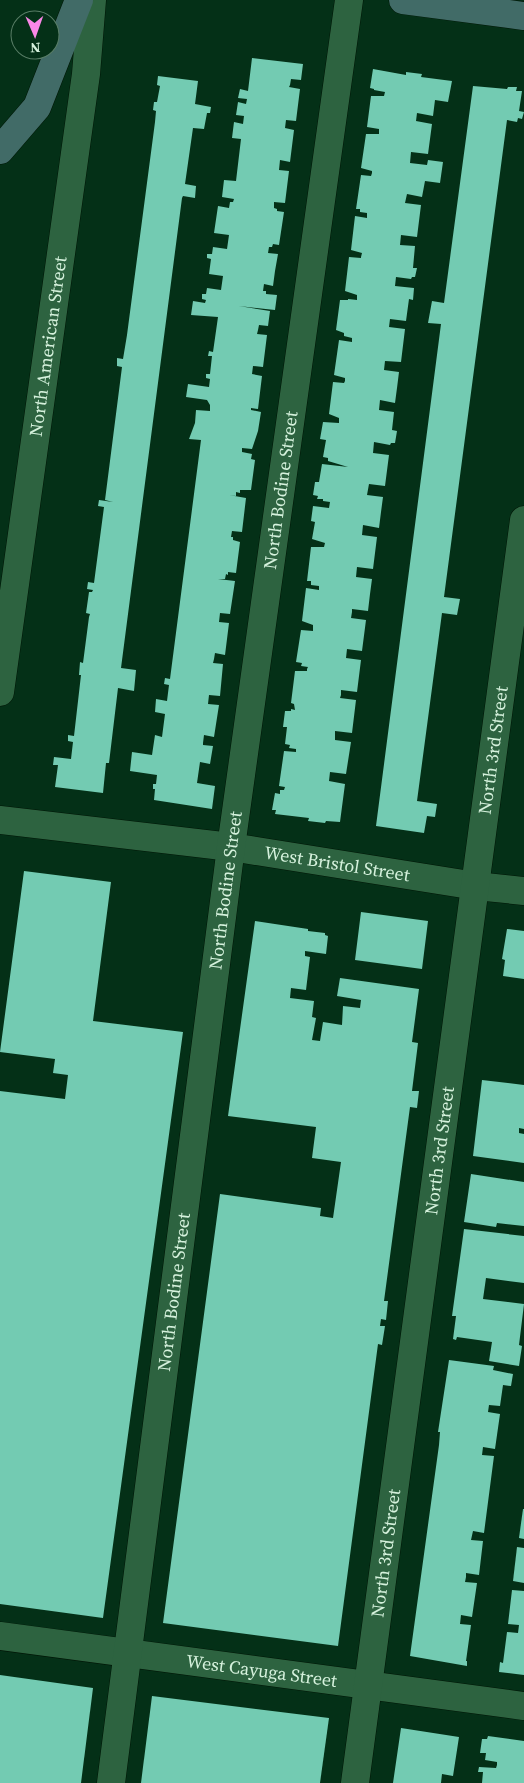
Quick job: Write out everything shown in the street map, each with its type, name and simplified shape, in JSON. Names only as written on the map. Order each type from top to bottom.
[{"type":"street","points":[[0,150],[37,107],[79,0]]},
{"type":"street","name":"North American Street","points":[[0,692],[86,74],[92,0]]},
{"type":"street","name":"North Bodine Street","points":[[111,1783],[231,846],[349,0]]},
{"type":"street","points":[[402,0],[524,16]]},
{"type":"street","name":"North 3rd Street","points":[[355,1783],[524,520]]},
{"type":"street","name":"West Bristol Street","points":[[0,820],[231,846],[476,886],[524,891]]},
{"type":"street","name":"West Cayuga Street","points":[[0,1636],[524,1706]]},
{"type":"building","points":[[252,58],[303,64],[301,80],[291,79],[289,87],[300,89],[296,121],[286,120],[285,128],[294,130],[290,162],[280,160],[279,170],[289,171],[285,203],[274,202],[274,208],[277,211],[284,212],[279,245],[273,244],[272,247],[269,247],[268,253],[278,254],[273,286],[264,284],[263,291],[266,291],[266,294],[277,295],[275,310],[239,306],[270,311],[268,326],[259,325],[257,334],[267,335],[263,367],[253,366],[252,374],[262,376],[258,409],[251,408],[251,410],[261,412],[258,431],[252,449],[242,448],[242,452],[252,454],[251,459],[255,460],[251,490],[240,490],[240,493],[236,492],[236,496],[229,495],[246,498],[242,532],[232,531],[231,537],[233,537],[233,540],[240,542],[236,573],[228,572],[225,579],[218,579],[235,581],[230,614],[220,613],[219,622],[229,623],[225,655],[215,653],[213,663],[223,664],[220,696],[209,695],[208,704],[219,705],[214,737],[204,735],[203,745],[213,746],[210,764],[200,762],[197,783],[215,786],[212,809],[154,800],[155,789],[153,789],[153,784],[156,784],[157,775],[130,771],[132,752],[152,755],[155,735],[162,737],[165,714],[155,712],[156,699],[167,701],[169,685],[164,684],[165,678],[170,679],[201,440],[189,439],[195,423],[196,410],[210,411],[210,405],[207,400],[186,397],[188,384],[209,387],[210,379],[206,378],[206,374],[210,374],[212,356],[208,356],[209,351],[213,352],[218,317],[191,315],[193,301],[205,303],[206,300],[202,299],[202,294],[206,294],[207,288],[221,290],[223,276],[209,274],[211,259],[207,258],[207,254],[212,254],[213,247],[227,249],[229,235],[214,233],[218,206],[229,208],[230,202],[233,202],[234,199],[222,197],[224,180],[236,181],[241,139],[232,138],[234,122],[243,124],[244,116],[236,115],[238,102],[246,104],[247,99],[238,98],[240,89],[248,91]]},
{"type":"building","points":[[373,69],[406,75],[406,72],[422,74],[421,77],[452,81],[448,102],[435,100],[433,116],[417,113],[416,121],[432,124],[428,154],[411,152],[410,163],[427,165],[428,160],[443,162],[440,183],[425,181],[422,197],[407,194],[405,203],[421,205],[417,237],[401,235],[400,245],[415,246],[413,268],[417,268],[415,277],[411,279],[396,277],[395,286],[414,288],[413,300],[409,299],[406,321],[390,319],[389,327],[405,329],[401,362],[385,361],[384,370],[399,372],[395,403],[380,400],[379,410],[394,412],[392,430],[397,431],[395,443],[390,445],[374,442],[373,453],[389,455],[385,486],[369,484],[367,495],[383,497],[379,528],[363,525],[362,535],[377,537],[373,569],[357,567],[356,577],[372,579],[368,611],[352,609],[351,618],[366,620],[362,651],[347,649],[346,658],[361,660],[357,692],[341,690],[340,698],[356,700],[352,733],[335,731],[335,740],[351,742],[346,774],[330,772],[329,781],[345,784],[340,822],[326,821],[325,823],[308,821],[309,818],[275,814],[276,810],[272,810],[275,793],[280,794],[280,790],[284,790],[285,787],[279,786],[284,751],[296,752],[296,749],[289,748],[290,745],[285,744],[287,727],[283,727],[285,711],[295,710],[294,704],[291,703],[295,671],[307,671],[308,667],[301,666],[302,663],[296,662],[301,630],[313,631],[313,625],[302,621],[306,588],[319,590],[319,586],[311,585],[311,581],[307,581],[311,547],[324,547],[325,543],[312,539],[315,522],[311,521],[313,506],[329,508],[330,502],[317,499],[318,496],[313,495],[315,482],[319,482],[322,464],[348,467],[328,461],[328,458],[323,457],[326,440],[320,439],[323,422],[339,423],[339,418],[329,414],[333,382],[344,383],[345,381],[345,378],[334,375],[339,340],[352,342],[352,338],[344,336],[344,333],[336,330],[340,300],[357,300],[357,295],[345,291],[349,257],[361,258],[362,253],[351,250],[355,216],[367,218],[367,213],[356,209],[361,175],[371,176],[372,173],[372,171],[361,168],[366,134],[379,134],[379,129],[367,127],[371,96],[384,96],[385,92],[370,88]]},
{"type":"building","points":[[158,76],[198,81],[195,104],[211,107],[210,113],[207,113],[204,129],[193,128],[185,184],[196,186],[195,198],[183,196],[182,198],[121,668],[136,670],[134,691],[118,688],[109,763],[106,763],[103,793],[55,787],[58,765],[53,765],[54,757],[71,759],[73,742],[68,741],[68,735],[74,736],[81,675],[79,675],[80,662],[83,663],[90,614],[86,613],[89,592],[93,590],[87,589],[88,582],[94,583],[104,507],[98,506],[99,500],[113,502],[105,500],[122,367],[117,366],[117,358],[123,359],[127,335],[155,122],[156,111],[153,110],[154,102],[157,102],[160,86],[157,85]]},
{"type":"building","points":[[473,86],[507,89],[508,87],[517,87],[516,91],[522,91],[519,111],[524,112],[522,119],[518,118],[517,122],[507,120],[444,597],[460,599],[457,615],[442,613],[417,801],[437,804],[435,817],[427,816],[424,833],[376,826],[441,324],[428,323],[432,301],[444,303]]},
{"type":"building","points":[[24,871],[111,882],[93,1021],[183,1032],[103,1618],[0,1604],[0,1091],[65,1099],[68,1075],[53,1073],[55,1059],[0,1052]]},
{"type":"building","points":[[361,912],[428,921],[422,969],[355,960]]},
{"type":"building","points":[[255,921],[308,929],[308,931],[325,933],[328,936],[326,954],[305,951],[305,956],[310,957],[306,990],[291,988],[290,998],[314,1001],[312,1017],[316,1018],[312,1040],[320,1041],[323,1022],[342,1025],[343,1006],[360,1008],[361,1000],[337,996],[340,978],[419,989],[412,1042],[418,1043],[412,1091],[419,1091],[417,1108],[410,1107],[384,1301],[388,1301],[386,1320],[381,1319],[380,1326],[385,1326],[382,1345],[378,1344],[338,1646],[163,1623],[220,1194],[321,1208],[320,1216],[333,1218],[341,1162],[312,1158],[316,1127],[228,1116]]},
{"type":"building","points":[[507,929],[524,931],[524,979],[503,976],[505,960],[502,959]]},
{"type":"building","points":[[482,1080],[524,1085],[524,1129],[519,1128],[519,1133],[524,1134],[524,1163],[473,1156]]},
{"type":"building","points":[[471,1174],[524,1182],[524,1226],[497,1223],[496,1227],[464,1222]]},
{"type":"building","points":[[464,1229],[524,1236],[524,1283],[486,1278],[483,1299],[524,1304],[519,1345],[522,1346],[519,1366],[489,1361],[492,1342],[457,1337],[456,1340],[453,1339],[456,1316],[452,1316]]},
{"type":"building","points":[[449,1360],[494,1366],[493,1370],[513,1374],[511,1386],[503,1385],[500,1406],[489,1405],[488,1412],[500,1414],[495,1449],[483,1447],[482,1455],[494,1456],[484,1533],[473,1531],[471,1540],[483,1541],[479,1575],[466,1573],[465,1582],[477,1583],[472,1617],[461,1615],[460,1624],[471,1625],[467,1666],[410,1656],[439,1445],[440,1432],[438,1432]]},
{"type":"building","points":[[524,1509],[524,1539],[519,1538]]},
{"type":"building","points":[[517,1547],[524,1548],[524,1583],[513,1581]]},
{"type":"building","points":[[512,1590],[524,1591],[524,1675],[499,1672],[500,1662],[503,1663],[507,1632],[518,1633],[519,1625],[508,1624]]},
{"type":"building","points":[[0,1675],[93,1688],[81,1783],[0,1783]]},
{"type":"building","points":[[152,1696],[329,1718],[320,1783],[141,1783]]},
{"type":"building","points":[[401,1728],[459,1737],[453,1776],[442,1774],[441,1783],[393,1783]]},
{"type":"building","points":[[488,1736],[524,1741],[524,1783],[482,1783],[483,1772],[478,1772],[479,1767],[496,1768],[497,1765],[497,1762],[485,1760],[486,1753],[480,1753],[482,1739],[487,1739]]}]
